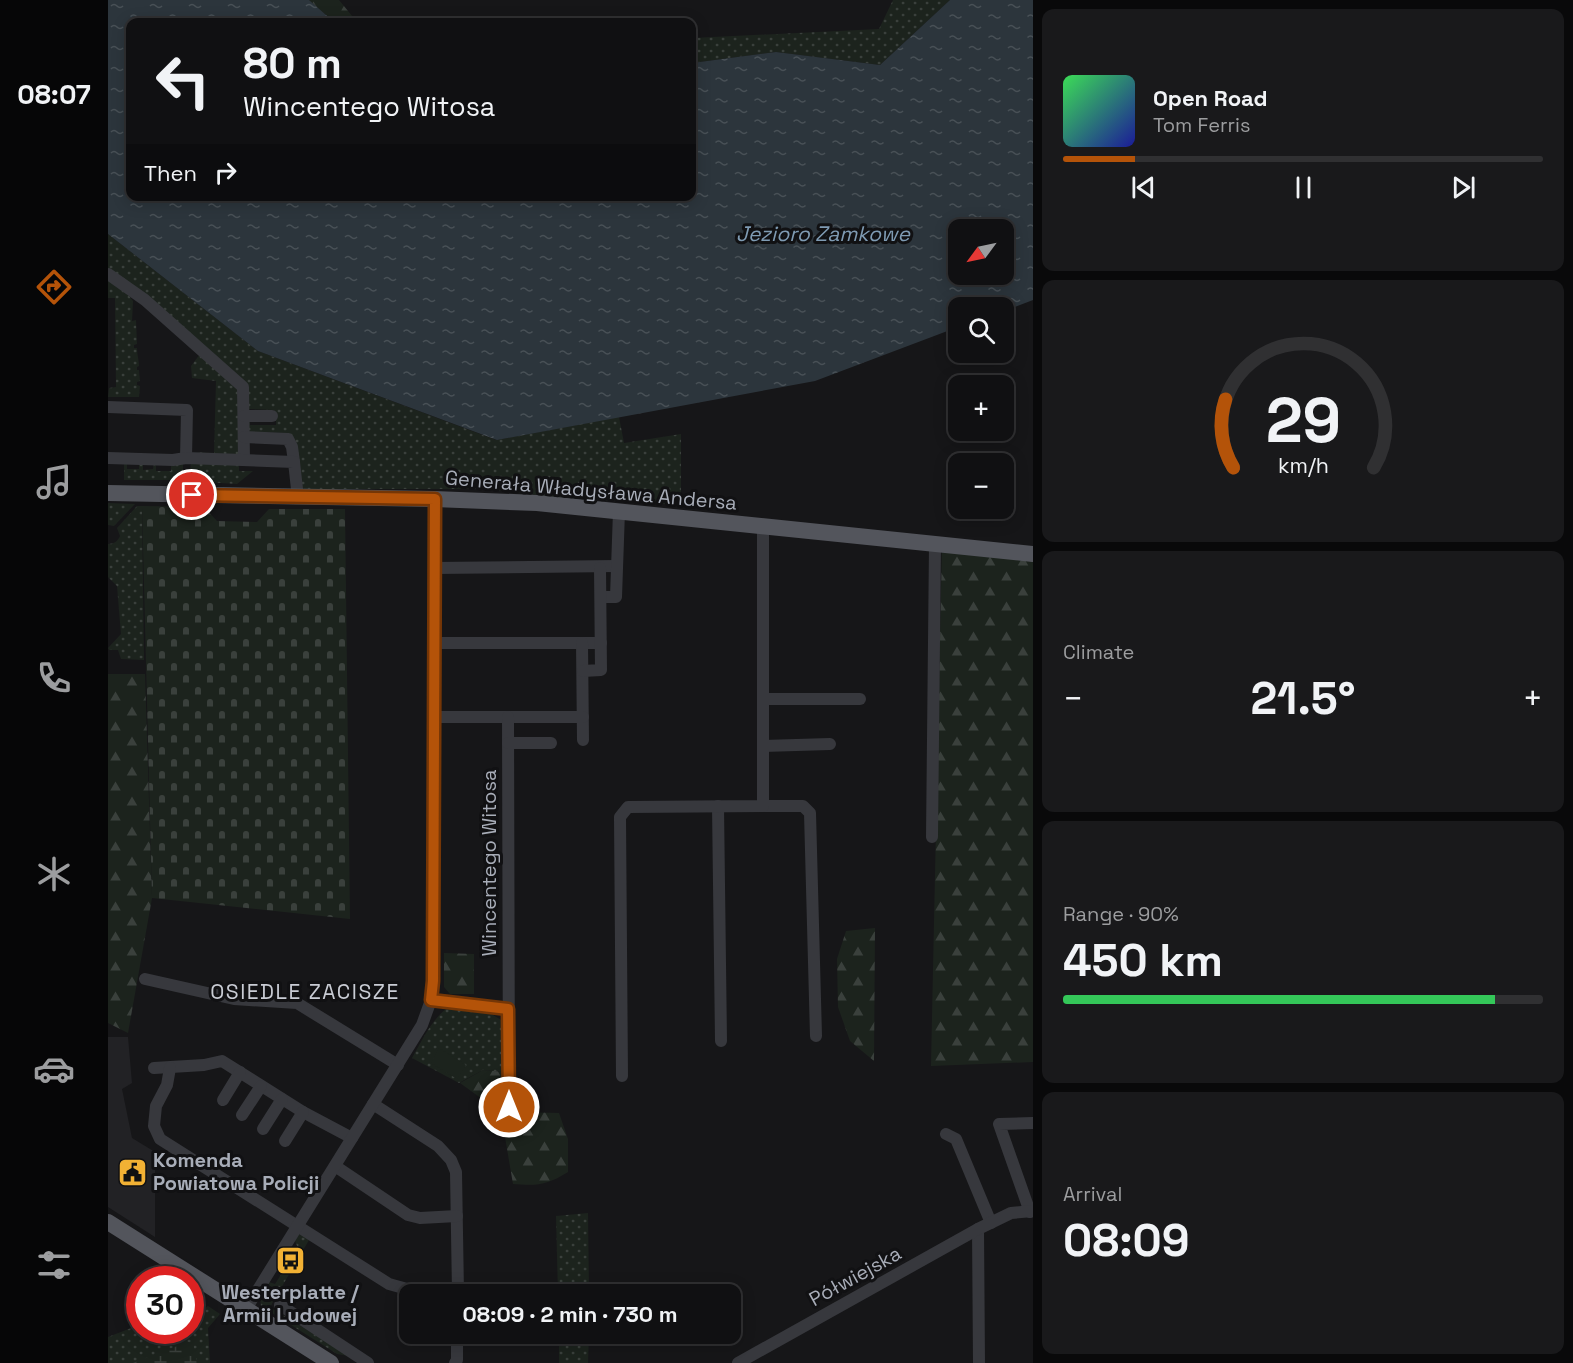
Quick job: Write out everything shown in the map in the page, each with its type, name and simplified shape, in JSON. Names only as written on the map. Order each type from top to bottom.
[{"type":"main road","name":"Generała Władysława Andersa","points":[[108,493],[537,503],[1033,554]]},
{"type":"main road","points":[[108,1222],[332,1363]]},
{"type":"street","points":[[108,274],[145,300],[243,387],[244,460]]},
{"type":"street","points":[[108,407],[187,410],[186,458]]},
{"type":"street","points":[[244,416],[272,416]]},
{"type":"street","points":[[244,437],[288,439],[292,447],[298,498]]},
{"type":"street","points":[[108,459],[172,460],[186,458],[294,462]]},
{"type":"street","points":[[246,1309],[422,1025],[431,1000],[435,499]]},
{"type":"street","points":[[602,597],[616,597],[619,511]]},
{"type":"street","points":[[763,526],[763,806]]},
{"type":"street","points":[[932,837],[935,544]]},
{"type":"street","points":[[434,568],[600,568],[617,566]]},
{"type":"street","points":[[583,671],[601,670],[600,568]]},
{"type":"street","points":[[582,643],[584,740]]},
{"type":"street","points":[[435,644],[601,643]]},
{"type":"street","points":[[763,699],[860,699]]},
{"type":"street","points":[[434,717],[583,717]]},
{"type":"street","name":"Wincentego Witosa","points":[[508,717],[509,1107]]},
{"type":"street","points":[[508,743],[552,743]]},
{"type":"street","points":[[763,746],[830,744]]},
{"type":"street","points":[[718,806],[721,1041]]},
{"type":"street","points":[[622,1076],[620,817],[628,807],[802,807],[810,813],[816,1036]]},
{"type":"street","points":[[146,979],[234,999],[297,1003],[398,1065]]},
{"type":"street","points":[[431,1000],[508,1009]]},
{"type":"street","points":[[154,1068],[222,1061],[303,1112],[352,1138]]},
{"type":"street","points":[[170,1068],[167,1085],[156,1106],[154,1126],[160,1139],[296,1227],[399,1288]]},
{"type":"street","points":[[222,1100],[240,1072]]},
{"type":"street","points":[[242,1115],[261,1086]]},
{"type":"street","points":[[263,1129],[282,1099]]},
{"type":"street","points":[[373,1104],[445,1152],[451,1160],[456,1172],[458,1284]]},
{"type":"street","points":[[285,1141],[303,1112]]},
{"type":"street","points":[[1032,1211],[999,1124],[1033,1123]]},
{"type":"street","points":[[946,1134],[956,1138],[991,1223]]},
{"type":"street","points":[[335,1166],[408,1215],[420,1218],[458,1216]]},
{"type":"street","name":"Półwiejska","points":[[738,1363],[978,1229],[1011,1213],[1032,1211]]},
{"type":"street","points":[[978,1229],[979,1363]]},
{"type":"street","points":[[279,1305],[368,1363]]},
{"type":"street","points":[[455,1363],[457,1344]]},
{"type":"shaded area","points":[[108,1037],[128,1037],[132,1083],[122,1089],[132,1138],[155,1152],[155,1237],[108,1207]]},
{"type":"green space","points":[[309,0],[339,0],[354,18],[329,18]]},
{"type":"green space","points":[[893,0],[950,0],[880,65],[776,52],[696,62],[696,38],[879,29]]},
{"type":"green space","points":[[108,234],[258,351],[496,440],[619,417],[624,443],[681,434],[681,505],[566,498],[481,489],[304,489],[288,433],[251,432],[251,435],[247,424],[250,422],[250,425],[276,425],[274,410],[248,409],[247,384],[108,271]]},
{"type":"green space","points":[[108,277],[133,301],[132,321],[136,320],[137,344],[134,348],[137,348],[139,364],[137,370],[139,370],[140,381],[137,385],[140,386],[139,397],[108,397],[109,388],[116,387],[115,298],[108,298]]},
{"type":"green space","points":[[200,354],[234,384],[239,393],[239,452],[236,457],[192,452],[214,453],[216,381],[192,378],[191,366]]},
{"type":"green space","points":[[124,464],[127,464],[127,469],[139,469],[139,464],[143,464],[143,470],[153,469],[156,464],[156,471],[171,471],[171,464],[183,464],[183,480],[124,480]]},
{"type":"green space","points":[[191,464],[239,464],[239,471],[253,471],[237,484],[188,481]]},
{"type":"green space","points":[[108,503],[135,504],[114,526],[108,525]]},
{"type":"green space","points":[[137,506],[142,506],[144,660],[121,659],[118,650],[108,648],[121,634],[117,586],[108,577],[108,544],[118,539],[120,536],[117,528]]},
{"type":"green space","points":[[142,506],[204,507],[217,521],[257,522],[269,509],[345,509],[350,919],[152,898]]},
{"type":"green space","points":[[942,544],[1033,554],[1033,1062],[931,1066]]},
{"type":"green space","points":[[108,674],[145,674],[152,898],[128,1033],[108,1023]]},
{"type":"green space","points":[[875,928],[874,1061],[850,1041],[838,1007],[837,959],[846,931]]},
{"type":"green space","points":[[444,953],[474,954],[474,994],[450,994],[444,987]]},
{"type":"green space","points":[[450,1006],[488,1012],[503,1021],[504,1072],[483,1070],[459,1083],[412,1058],[433,1023]]},
{"type":"green space","points":[[439,1048],[466,1065],[457,1079],[431,1063]]},
{"type":"green space","points":[[483,1070],[504,1072],[503,1109],[489,1104],[460,1083]]},
{"type":"green space","points":[[517,1112],[559,1113],[568,1139],[568,1172],[542,1184],[513,1184],[505,1137],[495,1125],[498,1115]]},
{"type":"green space","points":[[588,1213],[589,1284],[558,1284],[556,1216]]},
{"type":"green space","points":[[303,1231],[309,1240],[270,1307],[349,1356],[337,1354],[261,1306],[260,1296],[269,1282],[275,1284],[298,1248],[294,1239]]},
{"type":"green space","points":[[208,1306],[220,1314],[208,1328],[210,1363],[108,1363],[108,1337],[126,1330],[126,1344],[204,1344],[204,1309]]},
{"type":"green space","points":[[183,1344],[193,1344],[197,1363],[133,1363]]},
{"type":"green space","points":[[559,1344],[589,1344],[588,1363],[559,1363]]},
{"type":"water","name":"Jezioro Zamkowe","points":[[108,0],[309,0],[329,18],[126,18],[126,201],[696,201],[696,62],[776,52],[880,65],[950,0],[1033,0],[1033,300],[1014,307],[1014,297],[948,297],[948,331],[815,381],[497,440],[258,351],[108,234]]},
{"type":"place","name":"Komenda Powiatowa Policji","points":[[132,1172]]},
{"type":"place","name":"Westerplatte / Armii Ludowej","points":[[290,1261]]},
{"type":"district","name":"OSIEDLE ZACISZE","points":[[305,991]]},
{"type":"route","points":[[192,495],[435,499],[433,981],[431,1000],[508,1009],[509,1107]]}]
